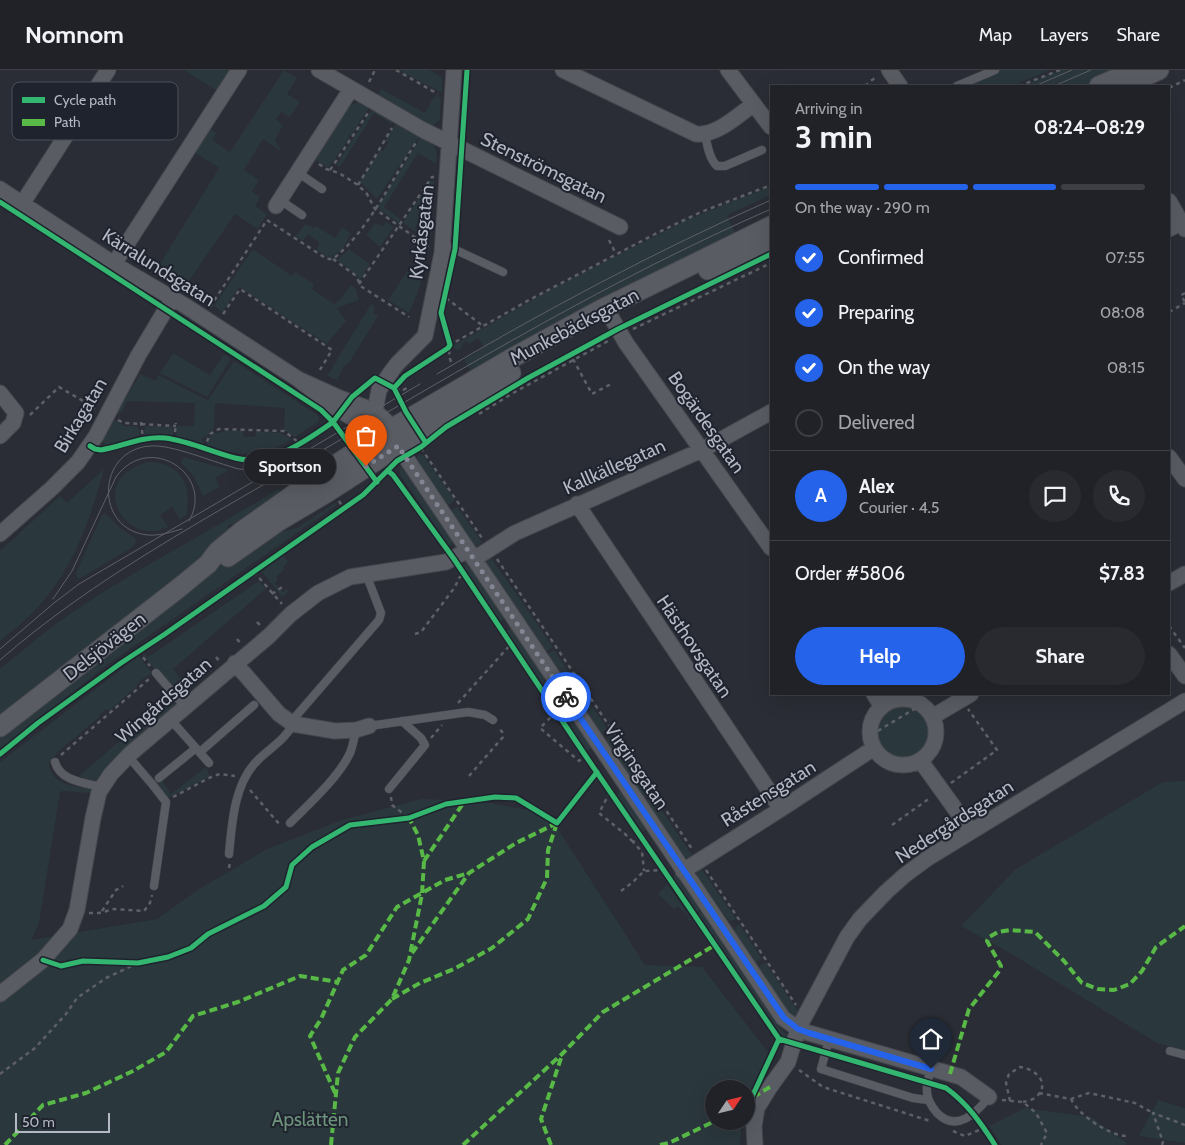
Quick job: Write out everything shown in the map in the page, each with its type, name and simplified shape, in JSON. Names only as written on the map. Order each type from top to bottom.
[{"type":"street","points":[[100,82],[108,70]]},
{"type":"street","points":[[114,264],[239,70]]},
{"type":"street","name":"Stenströmsgatan","points":[[319,70],[449,143],[620,227]]},
{"type":"street","name":"Kyrkåsgatan","points":[[375,411],[379,390],[391,372],[425,336],[442,248],[454,70]]},
{"type":"street","points":[[563,70],[696,134],[715,131],[754,104]]},
{"type":"street","points":[[728,70],[770,126]]},
{"type":"street","points":[[891,70],[899,85]]},
{"type":"street","points":[[1101,85],[1136,70]]},
{"type":"street","points":[[1125,85],[1159,70]]},
{"type":"street","points":[[278,203],[352,89]]},
{"type":"street","points":[[22,204],[63,140]]},
{"type":"street","name":"Kärralundsgatan","points":[[0,188],[114,264],[298,379],[334,407],[384,439]]},
{"type":"street","points":[[1170,203],[1180,226]]},
{"type":"street","name":"Munkebäcksgatan","points":[[384,439],[504,362],[600,310],[770,226]]},
{"type":"street","name":"Munkebäcksgatan","points":[[384,439],[555,347],[617,327],[709,270],[770,244]]},
{"type":"street","name":"Birkagatan","points":[[0,534],[78,462],[96,436],[172,299]]},
{"type":"street","name":"Bogärdesgatan","points":[[617,327],[770,547]]},
{"type":"street","name":"Kärralundsgatan","points":[[298,379],[375,411],[381,416],[384,439]]},
{"type":"street","points":[[0,393],[15,410],[13,424],[0,436]]},
{"type":"street","name":"Kallkällegatan","points":[[471,554],[489,548],[515,533],[577,504],[702,450],[770,413]]},
{"type":"street","name":"Virginsgatan","points":[[384,439],[471,554],[683,871],[784,1018],[798,1029],[829,1040],[961,1077],[989,1097]]},
{"type":"street","name":"Delsjövägen","points":[[0,727],[208,564],[218,551],[242,531],[384,439]]},
{"type":"street","name":"Delsjövägen","points":[[208,564],[227,558],[279,521],[384,439]]},
{"type":"street","points":[[1170,458],[1185,479]]},
{"type":"street","name":"Hästhovsgatan","points":[[577,504],[781,809]]},
{"type":"street","name":"Wingårdsgatan","points":[[0,994],[43,960],[70,929],[76,912],[93,818],[101,788],[128,756],[269,636],[291,614],[318,593],[350,577],[446,562],[471,554]]},
{"type":"street","points":[[1170,583],[1185,574]]},
{"type":"street","points":[[1170,655],[1185,676]]},
{"type":"street","points":[[236,663],[279,714],[292,723],[335,731],[363,728]]},
{"type":"street","points":[[875,695],[882,707]]},
{"type":"street","points":[[932,717],[966,697]]},
{"type":"street","points":[[897,700],[906,700],[921,705],[932,717],[935,725],[934,741],[931,749],[920,760],[903,765],[894,764],[886,760],[872,742],[872,723],[874,717],[882,707],[897,700]]},
{"type":"street","name":"Nedergårdsgatan","points":[[798,1029],[847,937],[860,919],[886,892],[915,867],[1185,701]]},
{"type":"street","name":"Råstensgatan","points":[[683,871],[781,809],[872,742]]},
{"type":"street","points":[[920,760],[971,831]]},
{"type":"street","points":[[755,1145],[754,1126],[757,1108],[788,1062],[798,1029]]},
{"type":"lane","points":[[959,85],[995,70]]},
{"type":"lane","points":[[704,134],[714,164],[721,167],[762,150]]},
{"type":"lane","points":[[297,172],[322,189]]},
{"type":"lane","points":[[278,203],[302,215]]},
{"type":"lane","points":[[442,248],[504,272]]},
{"type":"lane","points":[[229,854],[235,809],[243,785],[253,765],[286,735],[292,723],[379,620],[381,613],[366,574]]},
{"type":"lane","points":[[156,673],[185,707]]},
{"type":"lane","points":[[159,778],[198,750],[254,705]]},
{"type":"lane","points":[[290,823],[343,765],[363,728],[449,714],[479,713],[493,720]]},
{"type":"lane","points":[[170,720],[209,763]]},
{"type":"lane","points":[[389,789],[424,746],[421,738],[402,721]]},
{"type":"lane","points":[[128,756],[165,801],[166,806],[154,886]]},
{"type":"lane","points":[[55,762],[59,771],[72,780],[101,788]]},
{"type":"lane","points":[[829,1040],[821,1069],[913,1098],[928,1100]]},
{"type":"lane","points":[[1170,1051],[1185,1055]]},
{"type":"lane","points":[[931,1069],[927,1092],[928,1100],[941,1117],[948,1121],[958,1121],[973,1114],[989,1097]]},
{"type":"path","points":[[396,70],[444,97]]},
{"type":"path","points":[[1022,85],[1060,70]]},
{"type":"path","points":[[1170,88],[1185,80]]},
{"type":"path","points":[[330,170],[372,106]]},
{"type":"path","points":[[358,185],[397,120]]},
{"type":"path","points":[[333,259],[350,243],[374,209],[421,134]]},
{"type":"path","points":[[307,156],[358,185],[367,194],[374,209],[398,227],[429,248],[442,248]]},
{"type":"path","points":[[359,284],[432,177],[438,177]]},
{"type":"path","points":[[451,362],[449,356],[450,345],[483,326],[616,254],[701,212],[770,185]]},
{"type":"path","points":[[203,303],[210,307],[278,203]]},
{"type":"path","points":[[267,220],[327,259],[333,259],[355,275],[359,284],[409,316]]},
{"type":"path","points":[[609,240],[616,254]]},
{"type":"path","points":[[590,343],[617,327],[770,263]]},
{"type":"path","points":[[222,316],[240,289],[332,350],[316,376]]},
{"type":"path","points":[[1170,311],[1185,302],[1181,295],[1185,293]]},
{"type":"path","points":[[445,297],[483,326]]},
{"type":"path","points":[[474,417],[617,327]]},
{"type":"path","points":[[572,357],[592,394],[614,382]]},
{"type":"path","points":[[473,410],[572,357]]},
{"type":"path","points":[[14,420],[24,419],[30,415],[59,387],[124,423],[176,425],[174,440]]},
{"type":"path","points":[[394,388],[401,391],[407,388]]},
{"type":"path","points":[[141,423],[143,439]]},
{"type":"path","points":[[204,449],[210,434],[219,429],[284,431],[299,444]]},
{"type":"path","points":[[420,447],[798,1008],[807,1014]]},
{"type":"path","points":[[254,572],[291,614]]},
{"type":"path","points":[[415,634],[421,632],[455,586],[458,578],[464,574]]},
{"type":"path","points":[[272,594],[284,585]]},
{"type":"path","points":[[1170,627],[1185,648]]},
{"type":"path","points":[[424,746],[449,714],[511,644]]},
{"type":"path","points":[[55,762],[156,673],[138,651]]},
{"type":"path","points":[[135,691],[138,694]]},
{"type":"path","points":[[892,825],[997,750],[966,697]]},
{"type":"path","points":[[872,742],[921,705]]},
{"type":"path","points":[[115,708],[118,712]]},
{"type":"path","points":[[556,712],[540,728],[579,761],[585,755]]},
{"type":"path","points":[[469,776],[503,737],[503,733],[493,720]]},
{"type":"path","points":[[96,725],[99,728]]},
{"type":"path","points":[[165,801],[220,774],[247,777]]},
{"type":"path","points":[[243,785],[257,796],[278,824],[283,826],[290,823]]},
{"type":"path","points":[[389,789],[392,804],[409,818]]},
{"type":"path","points":[[610,792],[599,813],[625,834],[642,852],[644,870]]},
{"type":"path","points":[[633,842],[641,836]]},
{"type":"path","points":[[621,891],[644,870],[664,870]]},
{"type":"path","points":[[102,912],[114,893],[123,886]]},
{"type":"path","points":[[76,912],[95,913],[114,909],[144,911],[150,903],[154,886]]},
{"type":"path","points":[[0,1074],[35,1048],[78,998],[106,978],[138,963]]},
{"type":"path","points":[[788,1062],[823,1087],[935,1123]]},
{"type":"path","points":[[989,1097],[1010,1101],[1023,1102],[1034,1098],[1042,1083],[1039,1076],[1033,1070],[1020,1067],[1009,1074],[1006,1083],[1010,1101]]},
{"type":"path","points":[[1038,1093],[1071,1099],[1089,1093],[1135,1103],[1153,1113],[1185,1125]]},
{"type":"path","points":[[1071,1099],[1078,1109],[1098,1125],[1110,1132],[1126,1136]]},
{"type":"path","points":[[1023,1102],[1036,1113],[1047,1133],[1042,1145]]},
{"type":"path","points":[[1153,1113],[1163,1142],[1162,1145]]},
{"type":"path","points":[[950,1130],[965,1136],[984,1128]]},
{"type":"green space","points":[[184,70],[233,70],[219,92]]},
{"type":"green space","points":[[284,70],[297,78],[287,94],[300,102],[290,117],[281,112],[276,119],[283,125],[275,140],[282,152],[263,139],[244,170],[259,180],[252,191],[260,197],[255,206],[267,214],[258,229],[235,214],[186,285],[158,267],[219,168],[194,152],[209,128],[216,133],[212,140],[230,152]]},
{"type":"green space","points":[[399,70],[429,70],[442,77],[442,93]]},
{"type":"green space","points":[[1000,70],[1050,70],[1014,85],[964,85]]},
{"type":"green space","points":[[1059,70],[1128,70],[1092,85],[1023,85]]},
{"type":"green space","points":[[381,89],[425,113],[435,95],[441,98],[440,120],[430,127],[376,97]]},
{"type":"green space","points":[[359,102],[370,106],[328,168],[313,158],[348,106]]},
{"type":"green space","points":[[373,108],[394,120],[392,124],[374,113],[340,167],[336,165]]},
{"type":"green space","points":[[397,122],[420,135],[377,199],[360,181],[380,150],[383,151],[388,143],[385,141]]},
{"type":"green space","points":[[422,135],[435,147],[437,155],[436,164],[418,153],[384,207],[401,219],[399,223],[381,211],[378,206]]},
{"type":"green space","points":[[431,180],[434,181],[428,219],[422,215],[415,228],[418,230],[417,233],[403,223]]},
{"type":"green space","points":[[770,186],[770,195],[727,215],[737,237],[492,365],[466,373],[470,369],[464,360],[484,347],[478,338],[469,344],[467,341],[462,344],[463,346],[457,351],[453,346],[551,289],[687,220]]},
{"type":"green space","points":[[386,222],[394,227],[380,247],[366,235],[375,223],[383,226]]},
{"type":"green space","points":[[305,224],[314,228],[316,226],[335,238],[342,227],[352,234],[349,236],[343,249],[329,259],[317,250],[319,242],[308,234],[303,241],[296,236]]},
{"type":"green space","points":[[253,249],[292,276],[295,272],[314,284],[312,289],[334,304],[339,301],[351,285],[356,289],[359,300],[337,308],[346,321],[327,344],[239,287],[222,312],[214,306]]},
{"type":"green space","points":[[349,249],[370,264],[360,280],[355,273],[337,260]]},
{"type":"green space","points":[[421,250],[426,252],[423,276],[409,313],[388,300],[408,270],[412,270],[413,262]]},
{"type":"green space","points":[[371,304],[375,307],[373,313],[378,316],[349,363],[344,366],[337,380],[327,376]]},
{"type":"green space","points":[[173,353],[210,375],[224,354],[231,359],[207,397],[160,373]]},
{"type":"green space","points":[[234,361],[317,415],[319,418],[318,422],[295,437],[284,430],[285,408],[215,403],[214,429],[206,438],[203,437],[201,440],[204,444],[176,437],[177,426],[194,426],[195,403],[126,401],[123,410],[116,415],[140,374],[156,381],[158,375],[208,400]]},
{"type":"green space","points":[[115,420],[125,426],[137,426],[140,431],[139,437],[104,444],[102,441],[103,436]]},
{"type":"green space","points":[[145,426],[173,427],[173,435],[143,436]]},
{"type":"green space","points":[[226,431],[243,431],[243,436],[245,437],[255,437],[256,432],[275,432],[292,439],[270,450],[250,454],[230,452],[206,445],[211,434]]},
{"type":"green space","points":[[419,454],[424,456],[455,501],[448,505],[418,464],[417,457]]},
{"type":"green space","points":[[184,457],[229,470],[215,478],[220,487],[203,496],[193,475],[181,463]]},
{"type":"green space","points":[[148,462],[169,466],[176,471],[186,485],[188,494],[186,515],[180,520],[172,507],[160,515],[168,527],[153,531],[138,529],[127,521],[118,509],[115,496],[118,483],[129,471]]},
{"type":"green space","points":[[401,466],[452,539],[452,545],[449,545],[401,476],[399,469]]},
{"type":"green space","points":[[104,469],[86,525],[70,562],[60,579],[31,614],[0,641],[0,551],[60,496],[67,503]]},
{"type":"green space","points":[[278,489],[282,494],[237,531],[231,524],[227,526],[233,535],[0,719],[0,669],[52,627],[86,603]]},
{"type":"green space","points":[[335,503],[337,505],[107,665],[0,750],[0,735],[199,581],[266,535],[297,528]]},
{"type":"green space","points":[[457,506],[482,542],[478,546],[474,545],[451,511]]},
{"type":"green space","points":[[105,513],[120,528],[135,538],[136,543],[131,548],[81,578],[77,578],[76,573],[102,515]]},
{"type":"green space","points":[[283,555],[288,562],[283,567],[285,569],[276,577],[278,579],[275,583],[283,592],[287,589],[289,591],[282,597],[261,571]]},
{"type":"green space","points":[[490,556],[553,647],[546,652],[485,563],[485,560]]},
{"type":"green space","points":[[467,562],[505,618],[500,622],[464,568],[463,565]]},
{"type":"green space","points":[[259,581],[266,589],[173,669],[185,684],[191,679],[195,685],[180,697],[142,653],[148,657]]},
{"type":"green space","points":[[511,628],[563,704],[557,707],[506,632]]},
{"type":"green space","points":[[554,650],[585,696],[579,700],[547,654]]},
{"type":"green space","name":"Apslätten","points":[[139,656],[152,673],[140,681],[136,687],[109,711],[106,709],[99,715],[58,752],[49,764],[54,776],[59,780],[71,785],[91,789],[90,793],[60,792],[39,923],[31,940],[157,919],[199,889],[267,849],[342,820],[421,799],[479,801],[538,812],[558,829],[645,965],[702,967],[771,1056],[755,1085],[755,1080],[705,1080],[705,1130],[741,1130],[740,1145],[0,1145],[0,762]]},
{"type":"green space","points":[[587,698],[606,727],[606,730],[601,734],[580,704]]},
{"type":"green space","points":[[166,699],[173,700],[175,705],[113,759],[95,781],[80,777],[81,774],[165,702]]},
{"type":"green space","points":[[564,706],[592,747],[587,751],[559,710]]},
{"type":"green space","points":[[903,707],[913,709],[922,715],[928,724],[930,734],[928,744],[922,753],[913,759],[903,761],[893,759],[884,753],[878,744],[876,734],[878,724],[884,715],[893,709]]},
{"type":"green space","points":[[612,736],[651,793],[644,798],[605,741]]},
{"type":"green space","points":[[206,767],[210,777],[167,798],[155,782],[160,778],[171,794]]},
{"type":"green space","points":[[1185,781],[1185,1051],[1157,1043],[1010,953],[961,926],[1016,869],[1163,782]]},
{"type":"green space","points":[[621,789],[647,829],[642,832],[617,796]]},
{"type":"green space","points":[[652,796],[692,855],[688,858],[684,857],[646,801]]},
{"type":"green space","points":[[701,868],[736,919],[730,922],[698,878],[696,871]]},
{"type":"green space","points":[[676,872],[701,908],[696,913],[673,879]]},
{"type":"green space","points":[[667,884],[691,919],[691,920],[687,921],[689,917],[678,906],[674,909],[658,894]]},
{"type":"green space","points":[[702,910],[788,1038],[778,1034],[699,917],[699,913]]},
{"type":"green space","points":[[739,924],[762,959],[756,963],[733,930]]},
{"type":"green space","points":[[765,962],[798,1011],[799,1015],[796,1019],[791,1016],[758,968]]},
{"type":"green space","points":[[1158,1100],[1185,1108],[1185,1143],[1139,1136]]},
{"type":"green space","points":[[1025,1108],[1091,1117],[1127,1143],[1125,1145],[1002,1145],[989,1126]]},
{"type":"tram line","points":[[1037,85],[1072,70]]},
{"type":"tram line","points":[[1056,85],[1091,70]]},
{"type":"tram line","points":[[437,374],[601,282],[728,219],[770,200]]},
{"type":"tram line","points":[[0,660],[36,630],[113,575],[234,502],[540,325],[654,264],[770,209]]},
{"type":"tram line","points":[[182,529],[148,535],[130,530],[118,520],[111,506],[108,490],[111,475],[119,461],[132,451],[150,446],[159,446],[182,451],[239,469],[271,467],[301,454],[420,384]]},
{"type":"tram line","points":[[53,599],[72,571],[116,477],[130,464],[145,458],[161,459],[175,464],[186,475],[194,488],[195,504],[189,521]]},
{"type":"tram line","points":[[0,649],[79,584],[273,470]]},
{"type":"marked path","points":[[424,861],[464,802]]},
{"type":"marked path","points":[[331,1145],[338,1073],[355,1037],[392,999],[409,960],[422,894],[424,861],[418,835],[409,818]]},
{"type":"marked path","points":[[412,953],[469,873],[516,843],[557,823]]},
{"type":"marked path","points":[[392,999],[420,983],[454,969],[492,948],[528,919],[547,878],[548,850],[557,823]]},
{"type":"marked path","points":[[335,1093],[310,1036],[321,1019],[343,970],[366,955],[397,907],[445,880],[469,873]]},
{"type":"marked path","points":[[950,1074],[969,1009],[1000,970],[1001,966],[987,941],[989,937],[998,932],[1010,930],[1035,932],[1064,961],[1082,983],[1098,989],[1114,990],[1130,984],[1142,971],[1156,947],[1185,926]]},
{"type":"marked path","points":[[463,1145],[562,1054],[603,1012],[715,945]]},
{"type":"marked path","points":[[5,1145],[43,1105],[86,1093],[133,1071],[166,1052],[193,1016],[238,1002],[300,976],[338,982]]},
{"type":"marked path","points":[[551,1145],[541,1119],[562,1055]]},
{"type":"marked path","points":[[755,1096],[770,1087]]},
{"type":"marked path","points":[[660,1145],[669,1143],[705,1126]]},
{"type":"cycle path","points":[[426,443],[406,412],[394,388],[405,376],[450,345],[441,313],[455,249],[467,70]]},
{"type":"cycle path","points":[[0,202],[321,410],[333,422],[287,451],[261,459],[235,458],[165,438],[141,440],[101,450],[90,446]]},
{"type":"cycle path","points":[[0,754],[38,723],[121,663],[363,495],[397,461],[421,447],[446,427],[528,378],[618,329],[770,254]]},
{"type":"cycle path","points":[[377,482],[333,422],[352,397],[375,378],[394,388]]},
{"type":"cycle path","points":[[388,471],[393,475],[454,559],[779,1039]]},
{"type":"cycle path","points":[[43,960],[61,966],[83,961],[138,963],[168,957],[191,948],[208,934],[264,906],[286,887],[292,865],[312,847],[350,825],[409,818],[446,804],[495,797],[516,798],[557,823],[597,772]]},
{"type":"cycle path","points":[[779,1039],[946,1088],[961,1100],[995,1145]]},
{"type":"cycle path","points":[[755,1090],[779,1039]]},
{"type":"way so far","points":[[366,466],[398,446],[566,697]]},
{"type":"place","name":"Sportson","points":[[366,466]]},
{"type":"route","points":[[566,697],[784,1018],[798,1029],[809,1033],[931,1069]]}]
